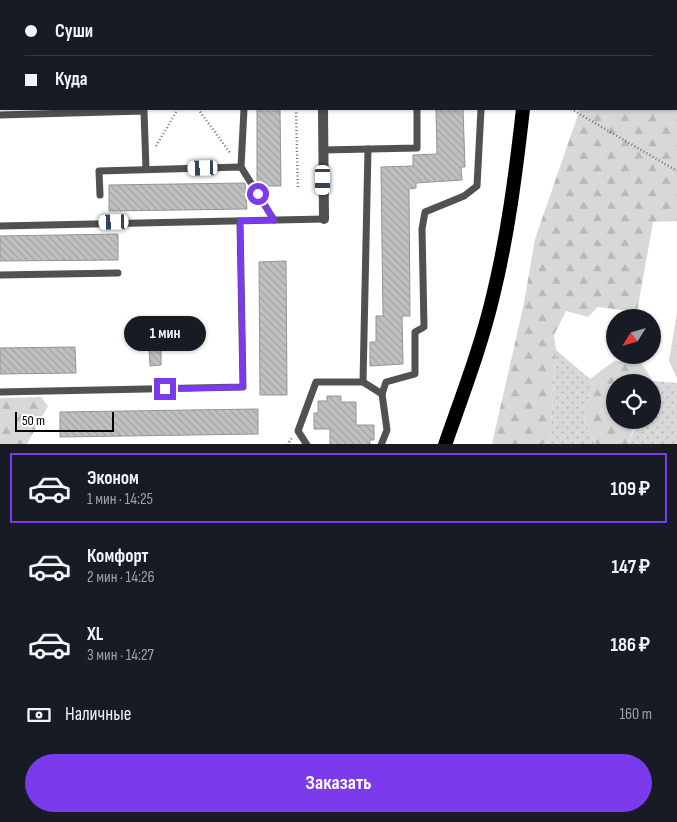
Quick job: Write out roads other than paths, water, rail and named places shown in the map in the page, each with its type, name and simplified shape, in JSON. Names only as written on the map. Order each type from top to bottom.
[{"type":"highway","points":[[446,444],[482,338],[494,295],[510,205],[523,110]]},
{"type":"street","points":[[323,110],[324,219]]},
{"type":"lane","points":[[244,110],[241,167],[274,220]]},
{"type":"lane","points":[[323,150],[416,148],[417,110]]},
{"type":"lane","points":[[381,444],[387,430],[382,394],[386,382],[415,374],[415,332],[424,327],[422,229],[424,212],[464,196],[477,186],[481,110]]},
{"type":"lane","points":[[0,115],[144,111],[146,166]]},
{"type":"lane","points":[[363,382],[368,149]]},
{"type":"lane","points":[[100,194],[99,171],[146,166],[241,167]]},
{"type":"lane","points":[[0,226],[324,219]]},
{"type":"lane","points":[[0,392],[243,387],[240,221]]},
{"type":"lane","points":[[0,275],[118,272]]},
{"type":"lane","points":[[307,444],[298,432],[316,382],[363,382],[382,394]]}]
